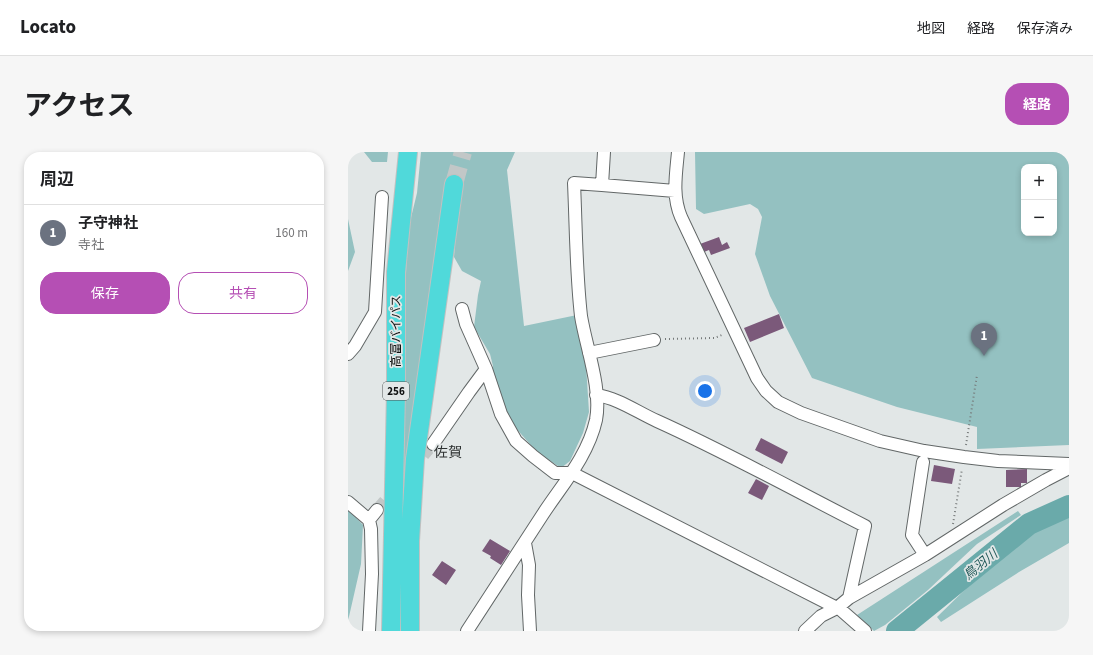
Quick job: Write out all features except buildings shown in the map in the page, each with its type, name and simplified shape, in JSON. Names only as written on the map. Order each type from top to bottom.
[{"type":"highway","name":"高富バイパス","points":[[391,631],[396,399],[396,272],[408,152]]},
{"type":"highway","name":"256","points":[[410,631],[410,541],[416,459],[454,184]]},
{"type":"street","points":[[602,186],[604,152]]},
{"type":"street","points":[[678,152],[675,191],[680,217],[757,378],[766,391],[778,402],[801,413],[880,441],[924,451],[998,461],[1069,464]]},
{"type":"street","points":[[467,631],[572,473],[582,454],[596,419],[596,395],[581,316],[574,183],[675,191]]},
{"type":"street","points":[[348,354],[355,346],[375,312],[382,197]]},
{"type":"street","points":[[462,309],[466,324],[486,369],[501,414],[516,441],[555,474],[572,473],[839,609],[865,631]]},
{"type":"street","points":[[589,353],[654,340]]},
{"type":"street","points":[[433,444],[486,369]]},
{"type":"street","points":[[596,395],[609,397],[697,439],[865,526],[849,598]]},
{"type":"street","points":[[923,462],[912,535],[925,555]]},
{"type":"street","points":[[805,631],[821,616],[839,609],[849,598],[950,540],[1003,505],[1069,468]]},
{"type":"street","points":[[348,502],[369,520],[371,529],[372,574],[369,631]]},
{"type":"street","points":[[369,520],[377,510]]},
{"type":"street","points":[[525,543],[529,565],[528,595],[530,631]]},
{"type":"path","points":[[654,340],[715,338],[734,329]]},
{"type":"path","points":[[950,540],[977,375]]},
{"type":"shaded area","points":[[364,152],[388,152],[387,162],[372,162]]},
{"type":"shaded area","points":[[421,152],[515,152],[507,170],[524,326],[577,315],[586,365],[589,412],[583,433],[570,461],[561,468],[537,452],[513,425],[493,383],[493,366],[490,354],[474,327],[481,281],[462,271],[454,257],[456,228],[408,475],[401,475],[407,234],[417,193]]},
{"type":"shaded area","points":[[695,152],[1069,152],[1069,445],[977,449],[977,427],[897,407],[812,378],[770,296],[755,254],[762,217],[758,209],[750,204],[704,214],[696,209]]},
{"type":"shaded area","points":[[348,219],[355,252],[348,271]]},
{"type":"shaded area","points":[[348,509],[363,525],[361,564],[348,621]]},
{"type":"shaded area","points":[[1018,511],[1021,515],[977,544],[928,590],[885,625],[874,631],[857,615]]},
{"type":"shaded area","points":[[1069,515],[1069,543],[1019,572],[941,622],[937,617],[998,560],[1032,534]]},
{"type":"waterway","name":"鳥羽川","points":[[897,631],[1029,524],[1069,506]]},
{"type":"tunnel","points":[[454,184],[463,152]]},
{"type":"tunnel","points":[[377,510],[433,444]]},
{"type":"place","name":"子守神社","points":[[984,356]]},
{"type":"district","name":"佐賀","points":[[448,452]]}]
